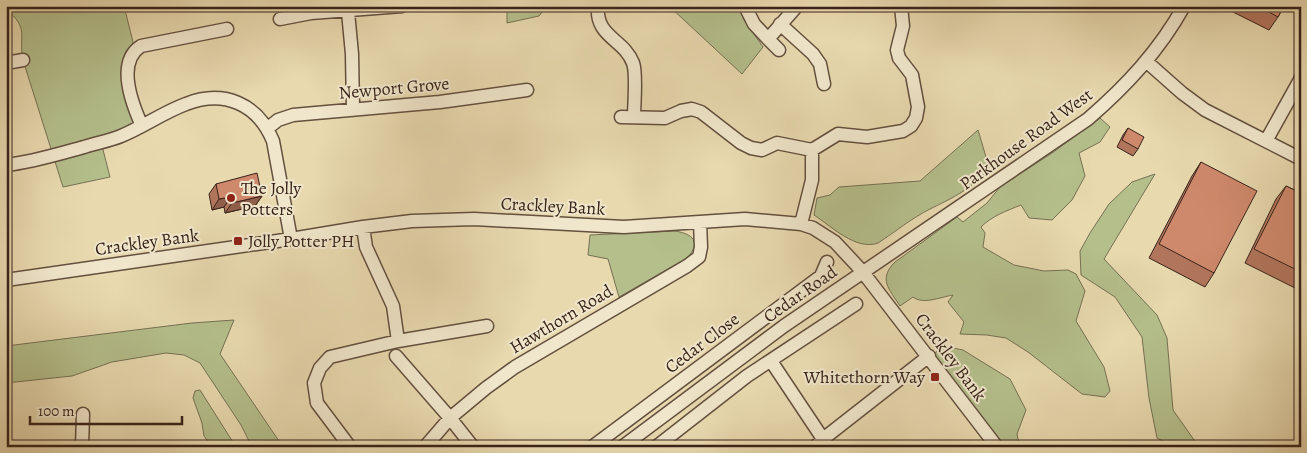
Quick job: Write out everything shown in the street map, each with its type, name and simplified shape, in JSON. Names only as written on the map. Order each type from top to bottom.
[{"type":"street","points":[[280,19],[311,14],[402,6]]},
{"type":"street","points":[[598,6],[597,17],[603,30],[625,51],[634,65],[627,117],[665,118],[681,111],[692,109],[701,112],[751,148],[762,150],[777,143],[812,150],[838,134],[867,136],[903,131],[911,126],[916,118],[918,107],[912,75],[899,58],[897,50],[903,26],[901,6]]},
{"type":"street","points":[[745,6],[754,24],[779,50]]},
{"type":"street","points":[[768,39],[797,6]]},
{"type":"street","name":"Parkhouse Road West","points":[[862,271],[955,211],[1088,119],[1117,94],[1146,62],[1170,31],[1184,6]]},
{"type":"street","points":[[348,12],[352,54],[353,109]]},
{"type":"street","points":[[780,24],[813,54],[820,64],[824,84]]},
{"type":"street","points":[[142,126],[133,107],[127,70],[130,56],[135,50],[141,46],[227,29]]},
{"type":"street","points":[[6,63],[23,60]]},
{"type":"street","points":[[1146,62],[1205,110],[1301,159]]},
{"type":"street","points":[[1266,141],[1301,78]]},
{"type":"street","name":"Newport Grove","points":[[268,128],[278,120],[293,115],[440,102],[527,90]]},
{"type":"street","points":[[6,165],[40,159],[120,136],[187,103],[220,98],[240,102],[254,112],[268,128],[273,141],[291,239]]},
{"type":"street","points":[[801,224],[812,180],[812,150]]},
{"type":"street","name":"Crackley Bank","points":[[6,280],[363,227],[412,222],[474,219],[624,227],[745,220],[801,224],[813,228],[835,242],[862,271],[997,447]]},
{"type":"street","name":"Hawthorn Road","points":[[425,447],[450,418],[486,388],[516,367],[699,257],[701,247],[700,222]]},
{"type":"street","points":[[363,227],[366,247],[394,306],[398,340]]},
{"type":"street","name":"Cedar Close","points":[[592,447],[822,276],[827,262]]},
{"type":"street","name":"Cedar Road","points":[[622,447],[784,326],[862,271]]},
{"type":"street","points":[[656,447],[747,376],[849,304]]},
{"type":"street","points":[[350,447],[317,403],[314,383],[320,368],[330,357],[398,340],[487,326]]},
{"type":"street","points":[[770,360],[819,443],[929,356]]},
{"type":"street","points":[[402,360],[473,447]]},
{"type":"street","points":[[651,403],[661,418]]},
{"type":"street","points":[[82,447],[86,419]]},
{"type":"green space","points":[[6,6],[124,6],[135,50],[128,62],[142,126],[101,142],[110,177],[63,187],[23,60],[21,27],[6,9]]},
{"type":"green space","points":[[507,6],[547,6],[539,16],[507,23]]},
{"type":"green space","points":[[669,6],[738,6],[744,20],[763,47],[742,74]]},
{"type":"green space","points":[[1100,118],[1110,127],[1100,142],[1079,153],[1085,176],[1072,200],[1052,220],[1029,218],[1021,205],[995,217],[981,227],[985,233],[983,247],[1014,265],[1044,271],[1068,270],[1076,274],[1085,291],[1076,321],[1104,367],[1110,391],[1105,397],[1082,394],[1028,352],[1006,338],[960,334],[964,322],[948,302],[953,295],[927,300],[913,297],[900,306],[889,289],[886,279],[890,268],[895,262],[957,217],[963,222],[987,203],[1000,187],[1052,153]]},
{"type":"green space","points":[[978,130],[989,167],[984,174],[971,186],[930,209],[878,243],[870,245],[853,241],[814,215],[817,198],[830,195],[839,187],[920,181]]},
{"type":"green space","points":[[1155,174],[1104,259],[1157,315],[1167,338],[1173,410],[1199,447],[1174,447],[1157,438],[1149,398],[1142,337],[1115,297],[1081,275],[1080,251],[1109,204],[1132,182]]},
{"type":"green space","points":[[675,231],[687,234],[695,243],[692,252],[687,258],[619,297],[608,259],[588,255],[590,235]]},
{"type":"green space","points":[[234,320],[220,354],[283,447],[252,447],[241,425],[200,363],[184,355],[166,353],[112,362],[72,376],[6,383],[6,346],[192,323]]},
{"type":"green space","points":[[943,346],[963,350],[1010,379],[1026,410],[1017,434],[1018,447],[1004,447],[934,354]]},
{"type":"green space","points":[[200,390],[236,447],[212,447],[204,436],[202,423],[193,398],[195,391]]},
{"type":"building","points":[[1258,6],[1284,6],[1278,17]]},
{"type":"building","points":[[1128,128],[1144,137],[1138,149],[1122,140]]},
{"type":"building","points":[[1201,162],[1257,191],[1214,273],[1159,244]]},
{"type":"building","points":[[257,173],[262,196],[232,203],[231,197],[219,199],[216,184]]},
{"type":"building","points":[[1286,186],[1301,193],[1301,272],[1254,249]]},
{"type":"place","name":"The Jolly Potters","points":[[231,198]]},
{"type":"place","name":"Jolly Potter PH","points":[[238,241]]},
{"type":"place","name":"Whitethorn Way","points":[[935,377]]}]
